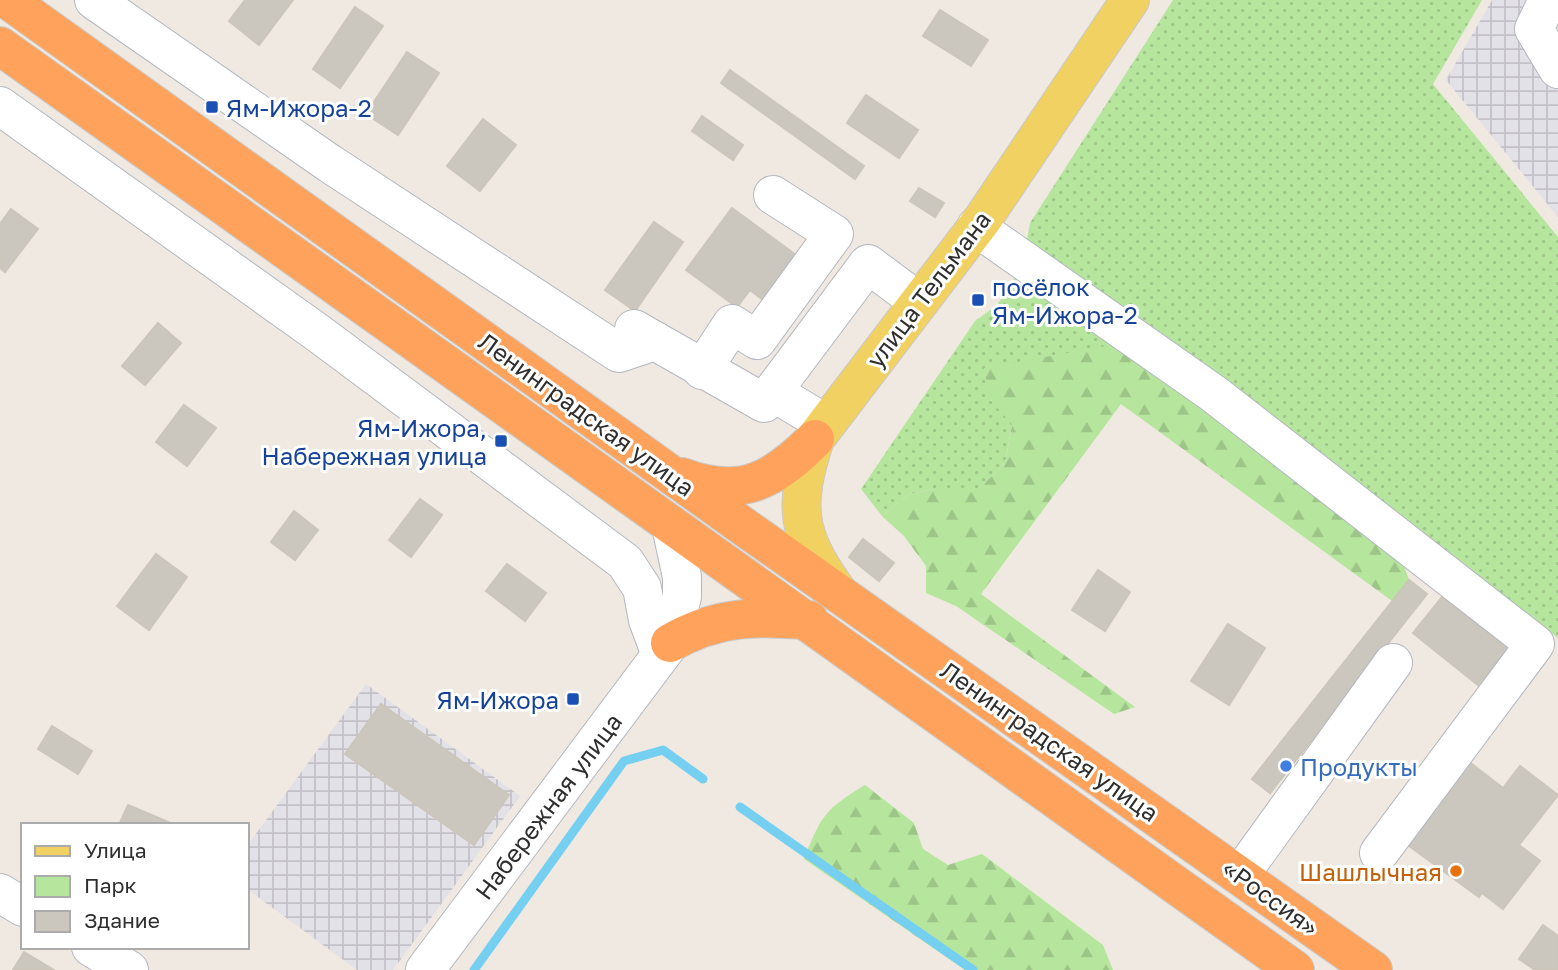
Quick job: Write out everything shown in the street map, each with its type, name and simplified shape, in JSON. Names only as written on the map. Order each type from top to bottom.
[{"type":"highway","name":"Ленинградская улица","points":[[8,0],[667,471],[1169,824]]},
{"type":"highway","name":"Ленинградская улица","points":[[0,46],[671,526],[809,621],[1146,865]]},
{"type":"highway","points":[[667,471],[706,486],[747,485],[785,469],[820,432]]},
{"type":"highway","points":[[665,649],[696,628],[718,621],[742,618],[809,621]]},
{"type":"highway","name":"«Россия»","points":[[1169,824],[1373,970]]},
{"type":"highway","name":"«Россия»","points":[[1146,865],[1295,970]]},
{"type":"main road","name":"улица Тельмана","points":[[838,592],[814,559],[801,519],[802,479],[820,432],[976,227],[1130,0]]},
{"type":"street","points":[[94,0],[329,163],[619,353],[641,333],[764,403],[868,264],[919,302]]},
{"type":"street","points":[[1548,0],[1534,29],[1558,69]]},
{"type":"street","points":[[0,106],[318,333],[625,562],[642,588],[648,620],[665,649]]},
{"type":"street","points":[[702,370],[732,324],[757,340],[834,234],[774,195]]},
{"type":"street","points":[[976,227],[1214,394],[1535,644],[1379,853]]},
{"type":"street","points":[[773,392],[820,432]]},
{"type":"street","points":[[665,649],[682,597],[682,577],[671,526]]},
{"type":"street","name":"Набережная улица","points":[[425,970],[665,649]]},
{"type":"street","points":[[1240,874],[1393,663]]},
{"type":"street","points":[[0,893],[21,906]]},
{"type":"street","points":[[94,949],[129,970]]},
{"type":"shaded area","points":[[1492,0],[1558,0],[1558,217],[1446,80]]},
{"type":"shaded area","points":[[366,684],[520,796],[393,970],[357,970],[248,890],[248,845]]},
{"type":"green space","points":[[1173,0],[1482,0],[1433,84],[1558,237],[1558,638],[1237,394],[1024,257],[1030,223]]},
{"type":"green space","points":[[1016,276],[1117,344],[990,399],[1012,424],[1005,464],[978,489],[935,489],[909,494],[882,516],[861,489],[975,321],[997,305]]},
{"type":"green space","points":[[1117,344],[1402,560],[1409,580],[1392,601],[1121,404],[981,594],[1135,707],[1114,714],[956,606],[926,593],[926,566],[904,536],[882,516],[909,494],[935,489],[978,489],[1005,464],[1012,425],[990,399],[984,368]]},
{"type":"green space","points":[[865,785],[914,823],[923,849],[948,865],[982,854],[1103,945],[1113,970],[965,970],[804,859],[815,832],[826,815]]},
{"type":"building","points":[[245,0],[293,0],[259,45],[229,21]]},
{"type":"building","points":[[355,7],[383,26],[340,88],[313,69]]},
{"type":"building","points":[[940,10],[988,40],[971,66],[923,36]]},
{"type":"building","points":[[407,52],[439,73],[398,135],[366,114]]},
{"type":"building","points":[[730,70],[864,166],[855,179],[721,83]]},
{"type":"building","points":[[866,95],[918,130],[899,158],[847,123]]},
{"type":"building","points":[[702,116],[743,145],[733,160],[692,131]]},
{"type":"building","points":[[483,119],[516,145],[480,191],[447,166]]},
{"type":"building","points":[[919,188],[944,203],[935,217],[910,201]]},
{"type":"building","points":[[732,208],[800,258],[767,303],[750,290],[737,307],[686,270]]},
{"type":"building","points":[[11,209],[38,229],[5,272],[0,268],[0,224]]},
{"type":"building","points":[[654,222],[683,242],[635,311],[605,290]]},
{"type":"building","points":[[158,323],[181,343],[145,385],[122,366]]},
{"type":"building","points":[[184,405],[216,428],[187,466],[156,442]]},
{"type":"building","points":[[420,499],[442,515],[411,557],[389,540]]},
{"type":"building","points":[[294,511],[318,530],[295,560],[271,542]]},
{"type":"building","points":[[863,539],[894,563],[879,581],[849,557]]},
{"type":"building","points":[[156,554],[187,577],[149,630],[117,606]]},
{"type":"building","points":[[507,564],[546,593],[525,621],[486,591]]},
{"type":"building","points":[[1098,570],[1130,592],[1105,631],[1072,610]]},
{"type":"building","points":[[1409,580],[1427,594],[1270,793],[1252,779]]},
{"type":"building","points":[[1442,597],[1508,649],[1478,685],[1413,633]]},
{"type":"building","points":[[1228,624],[1265,648],[1229,705],[1191,681]]},
{"type":"building","points":[[381,704],[509,795],[474,845],[345,754]]},
{"type":"building","points":[[52,726],[92,751],[78,774],[38,749]]},
{"type":"building","points":[[1464,758],[1503,788],[1520,766],[1558,795],[1519,845],[1540,861],[1503,909],[1482,893],[1479,897],[1401,840]]},
{"type":"building","points":[[128,805],[170,823],[120,823]]},
{"type":"building","points":[[1543,925],[1558,936],[1558,970],[1535,970],[1519,959]]},
{"type":"building","points":[[24,952],[54,970],[13,970]]},
{"type":"waterway","points":[[474,970],[624,761],[663,750],[703,779]]},
{"type":"waterway","points":[[740,807],[973,970]]},
{"type":"place","name":"Ям-Ижора-2","points":[[212,107]]},
{"type":"place","name":"посёлок Ям-Ижора-2","points":[[978,300]]},
{"type":"place","name":"Ям-Ижора, Набережная улица","points":[[501,441]]},
{"type":"place","name":"Ям-Ижора","points":[[573,699]]},
{"type":"place","name":"Продукты","points":[[1286,766]]},
{"type":"place","name":"Шашлычная","points":[[1456,871]]}]
